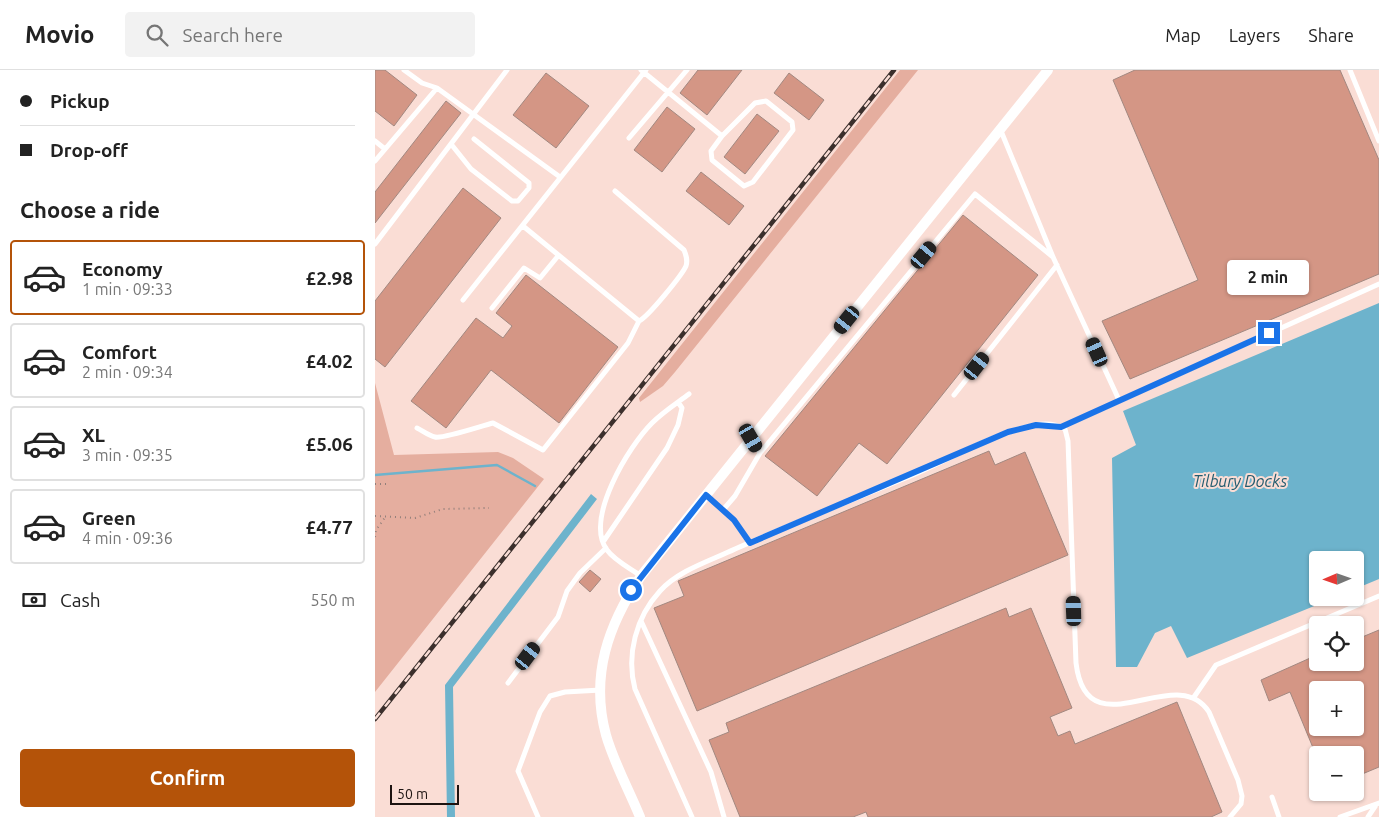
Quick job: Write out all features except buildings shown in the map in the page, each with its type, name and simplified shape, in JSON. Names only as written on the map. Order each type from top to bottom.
[{"type":"street","points":[[640,817],[607,735],[601,690],[606,647],[622,605],[641,576],[751,438],[1049,70]]},
{"type":"lane","points":[[404,70],[421,83],[437,88],[560,177]]},
{"type":"lane","points":[[375,244],[507,70]]},
{"type":"lane","points":[[629,138],[669,94],[687,70]]},
{"type":"lane","points":[[1350,70],[1379,140]]},
{"type":"lane","points":[[463,300],[644,71],[721,136]]},
{"type":"lane","points":[[375,161],[437,88]]},
{"type":"lane","points":[[766,101],[792,122],[793,130],[753,182],[744,186],[712,160],[711,151],[721,136],[755,102],[766,101]]},
{"type":"lane","points":[[1001,131],[1053,257],[1119,400]]},
{"type":"lane","points":[[451,144],[471,169],[512,201],[518,201],[529,188],[529,183],[474,139]]},
{"type":"lane","points":[[375,141],[385,149]]},
{"type":"lane","points":[[417,428],[435,437],[447,436],[465,429],[493,423],[543,450],[628,343],[639,321],[648,315],[685,267],[686,255],[684,250],[615,191]]},
{"type":"lane","points":[[723,510],[735,496],[760,453],[975,194],[1053,257]]},
{"type":"lane","points":[[523,226],[639,321]]},
{"type":"lane","points":[[492,308],[524,268],[540,278],[558,256]]},
{"type":"lane","points":[[954,395],[1057,265]]},
{"type":"lane","points":[[692,817],[635,689],[630,671],[630,653],[641,621],[659,591],[669,582],[683,573],[750,543],[1008,432],[1036,425],[1061,427],[1379,284]]},
{"type":"lane","points":[[641,576],[606,548],[603,542],[600,516],[605,499],[617,476],[646,430],[689,394]]},
{"type":"lane","points":[[603,542],[673,437],[682,408],[679,402]]},
{"type":"lane","points":[[1061,427],[1065,429],[1068,441],[1076,663],[1081,685],[1097,700],[1111,705],[1127,705],[1171,694],[1194,697],[1209,712],[1238,780],[1242,796],[1241,804],[1230,817]]},
{"type":"lane","points":[[751,438],[760,453]]},
{"type":"lane","points":[[706,495],[734,520],[750,543]]},
{"type":"lane","points":[[508,683],[558,617],[567,591],[584,568],[606,548]]},
{"type":"lane","points":[[1194,697],[1216,665],[1379,596]]},
{"type":"lane","points":[[641,621],[711,772],[724,817]]},
{"type":"lane","points":[[538,817],[518,771],[540,712],[550,696],[565,692],[601,690]]},
{"type":"lane","points":[[1272,797],[1279,817]]},
{"type":"lane","points":[[1341,817],[1377,804]]},
{"type":"lane","points":[[1368,817],[1377,804]]},
{"type":"path","points":[[375,484],[389,484]]},
{"type":"path","points":[[375,516],[415,518],[443,509],[489,508]]},
{"type":"path","points":[[375,537],[376,530],[386,516]]},
{"type":"shaded area","points":[[900,70],[918,70],[675,372],[663,386],[640,402],[639,398]]},
{"type":"shaded area","points":[[375,383],[394,455],[498,452],[513,458],[544,479],[375,692]]},
{"type":"water","name":"Tilbury Docks","points":[[1379,303],[1379,579],[1364,585],[1364,551],[1309,551],[1309,606],[1314,606],[1187,658],[1171,626],[1155,633],[1137,667],[1116,667],[1112,458],[1136,445],[1123,411]]},
{"type":"water","points":[[591,494],[597,499],[453,687],[455,817],[447,817],[445,685]]},
{"type":"waterway","points":[[375,475],[497,465],[535,486]]},
{"type":"railway","points":[[375,719],[894,70]]},
{"type":"route","points":[[631,590],[706,495],[734,520],[750,543],[820,511],[914,474],[1008,432],[1036,425],[1054,424],[1061,427],[1269,333]]}]
